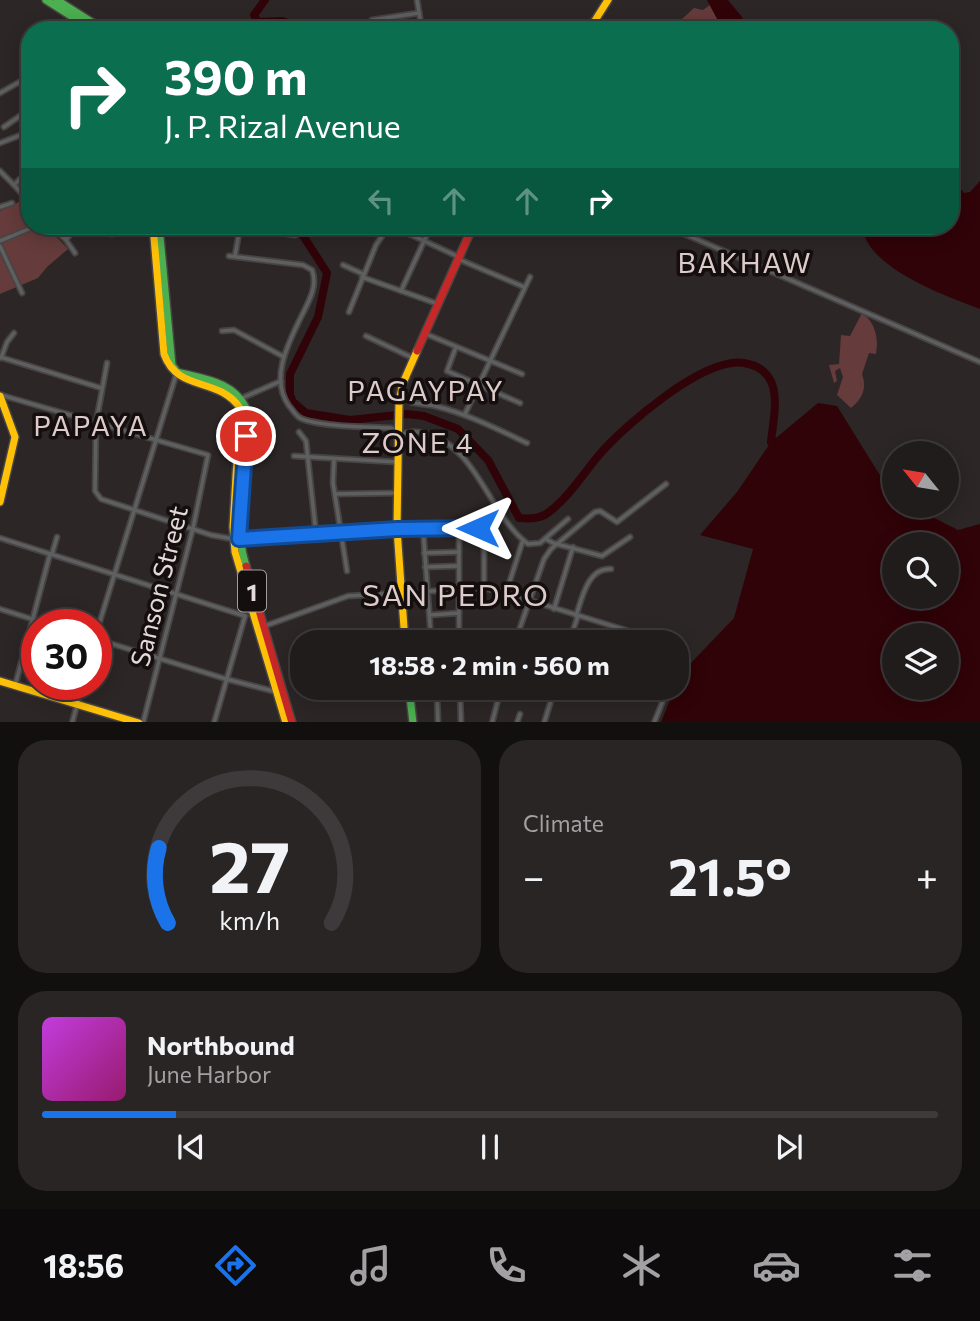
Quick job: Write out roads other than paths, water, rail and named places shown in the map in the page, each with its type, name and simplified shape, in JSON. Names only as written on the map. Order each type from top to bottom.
[{"type":"main road","points":[[46,0],[59,4],[88,21]]},
{"type":"main road","points":[[595,21],[608,0]]},
{"type":"main road","points":[[59,4],[81,21]]},
{"type":"main road","points":[[155,235],[159,255]]},
{"type":"main road","points":[[159,235],[168,369],[176,374],[225,385],[243,398]]},
{"type":"main road","points":[[404,630],[397,529],[399,397],[469,235]]},
{"type":"main road","name":"1","points":[[176,374],[234,397],[241,415],[236,539],[252,614],[260,628],[292,722]]},
{"type":"main road","points":[[0,396],[15,437],[4,470],[0,502]]},
{"type":"main road","name":"1","points":[[241,456],[247,415],[243,398]]},
{"type":"main road","points":[[0,681],[137,722]]},
{"type":"main road","name":"1","points":[[279,691],[286,722]]},
{"type":"main road","points":[[411,700],[412,722]]},
{"type":"street","points":[[417,0],[420,21]]},
{"type":"street","points":[[372,20],[419,13]]},
{"type":"street","points":[[0,93],[21,81]]},
{"type":"street","points":[[4,127],[21,115]]},
{"type":"street","points":[[0,143],[21,135]]},
{"type":"street","points":[[0,171],[21,193]]},
{"type":"street","points":[[14,185],[21,178]]},
{"type":"street","points":[[0,208],[12,203]]},
{"type":"street","points":[[21,233],[0,243],[22,293]]},
{"type":"street","points":[[61,235],[75,253]]},
{"type":"street","points":[[66,240],[70,235]]},
{"type":"street","points":[[235,256],[236,235]]},
{"type":"street","points":[[349,312],[376,245],[384,235]]},
{"type":"street","points":[[411,235],[525,287]]},
{"type":"street","points":[[401,291],[426,235]]},
{"type":"street","points":[[687,235],[980,362]]},
{"type":"street","points":[[229,256],[303,265],[312,270],[315,283],[312,294],[284,357],[281,381],[286,402],[299,417],[335,425],[391,428],[398,436],[410,431],[439,438],[465,459],[523,540],[534,544],[568,519]]},
{"type":"street","points":[[343,265],[363,276],[438,304]]},
{"type":"street","points":[[465,414],[530,277]]},
{"type":"street","points":[[222,331],[234,331],[284,357]]},
{"type":"street","points":[[14,333],[1,357],[101,388]]},
{"type":"street","points":[[426,334],[522,374]]},
{"type":"street","points":[[366,336],[415,359]]},
{"type":"street","points":[[456,347],[446,370],[520,403]]},
{"type":"street","points":[[107,363],[96,423],[97,496],[193,528],[236,539],[397,529],[478,528]]},
{"type":"street","points":[[104,609],[176,374]]},
{"type":"street","points":[[243,398],[281,381]]},
{"type":"street","points":[[0,396],[157,441]]},
{"type":"street","points":[[399,397],[405,401],[465,414],[527,443]]},
{"type":"street","points":[[299,432],[304,437],[308,457],[316,534]]},
{"type":"street","name":"Sanson Street","points":[[141,722],[177,593],[209,458],[203,452],[157,441]]},
{"type":"street","points":[[294,456],[397,462]]},
{"type":"street","points":[[334,459],[335,494],[347,571]]},
{"type":"street","points":[[519,630],[544,559],[558,542],[598,511],[617,522],[666,484]]},
{"type":"street","points":[[335,494],[397,493]]},
{"type":"street","points":[[459,527],[459,630]]},
{"type":"street","points":[[423,528],[431,630]]},
{"type":"street","points":[[484,533],[484,588]]},
{"type":"street","points":[[35,609],[57,537]]},
{"type":"street","points":[[545,538],[554,543],[603,556],[630,537]]},
{"type":"street","points":[[0,538],[252,614],[226,679],[214,722]]},
{"type":"street","points":[[506,593],[523,540]]},
{"type":"street","points":[[554,609],[573,547]]},
{"type":"street","points":[[424,553],[459,552]]},
{"type":"street","points":[[425,567],[458,566]]},
{"type":"street","points":[[573,630],[593,575],[604,569],[611,569]]},
{"type":"street","points":[[260,628],[342,597],[484,588],[624,630]]},
{"type":"street","points":[[0,609],[21,616]]},
{"type":"street","points":[[430,615],[459,613]]},
{"type":"street","points":[[112,642],[226,679],[279,691]]},
{"type":"street","points":[[15,686],[21,662]]},
{"type":"street","points":[[72,722],[78,700]]},
{"type":"street","points":[[438,700],[438,722]]},
{"type":"street","points":[[460,700],[461,722]]},
{"type":"street","points":[[492,722],[497,700]]},
{"type":"street","points":[[544,722],[551,700]]},
{"type":"street","points":[[654,722],[663,700]]},
{"type":"street","points":[[517,722],[520,713]]},
{"type":"waterway","points":[[257,21],[254,15],[265,0]]},
{"type":"waterway","points":[[303,235],[327,273],[318,317],[290,374],[290,395],[293,402],[306,413],[350,420],[407,414],[424,416],[458,429],[488,460],[519,518],[535,518],[549,512],[611,442],[645,412],[687,382],[727,364],[744,363],[757,367],[772,383],[775,406],[771,442]]},
{"type":"district","name":"BAKHAW","points":[[745,262]]},
{"type":"district","name":"PAGAYPAY","points":[[426,390]]},
{"type":"district","name":"PAPAYA","points":[[91,425]]},
{"type":"district","name":"ZONE 4","points":[[418,442]]},
{"type":"district","name":"SAN PEDRO","points":[[456,593]]}]
